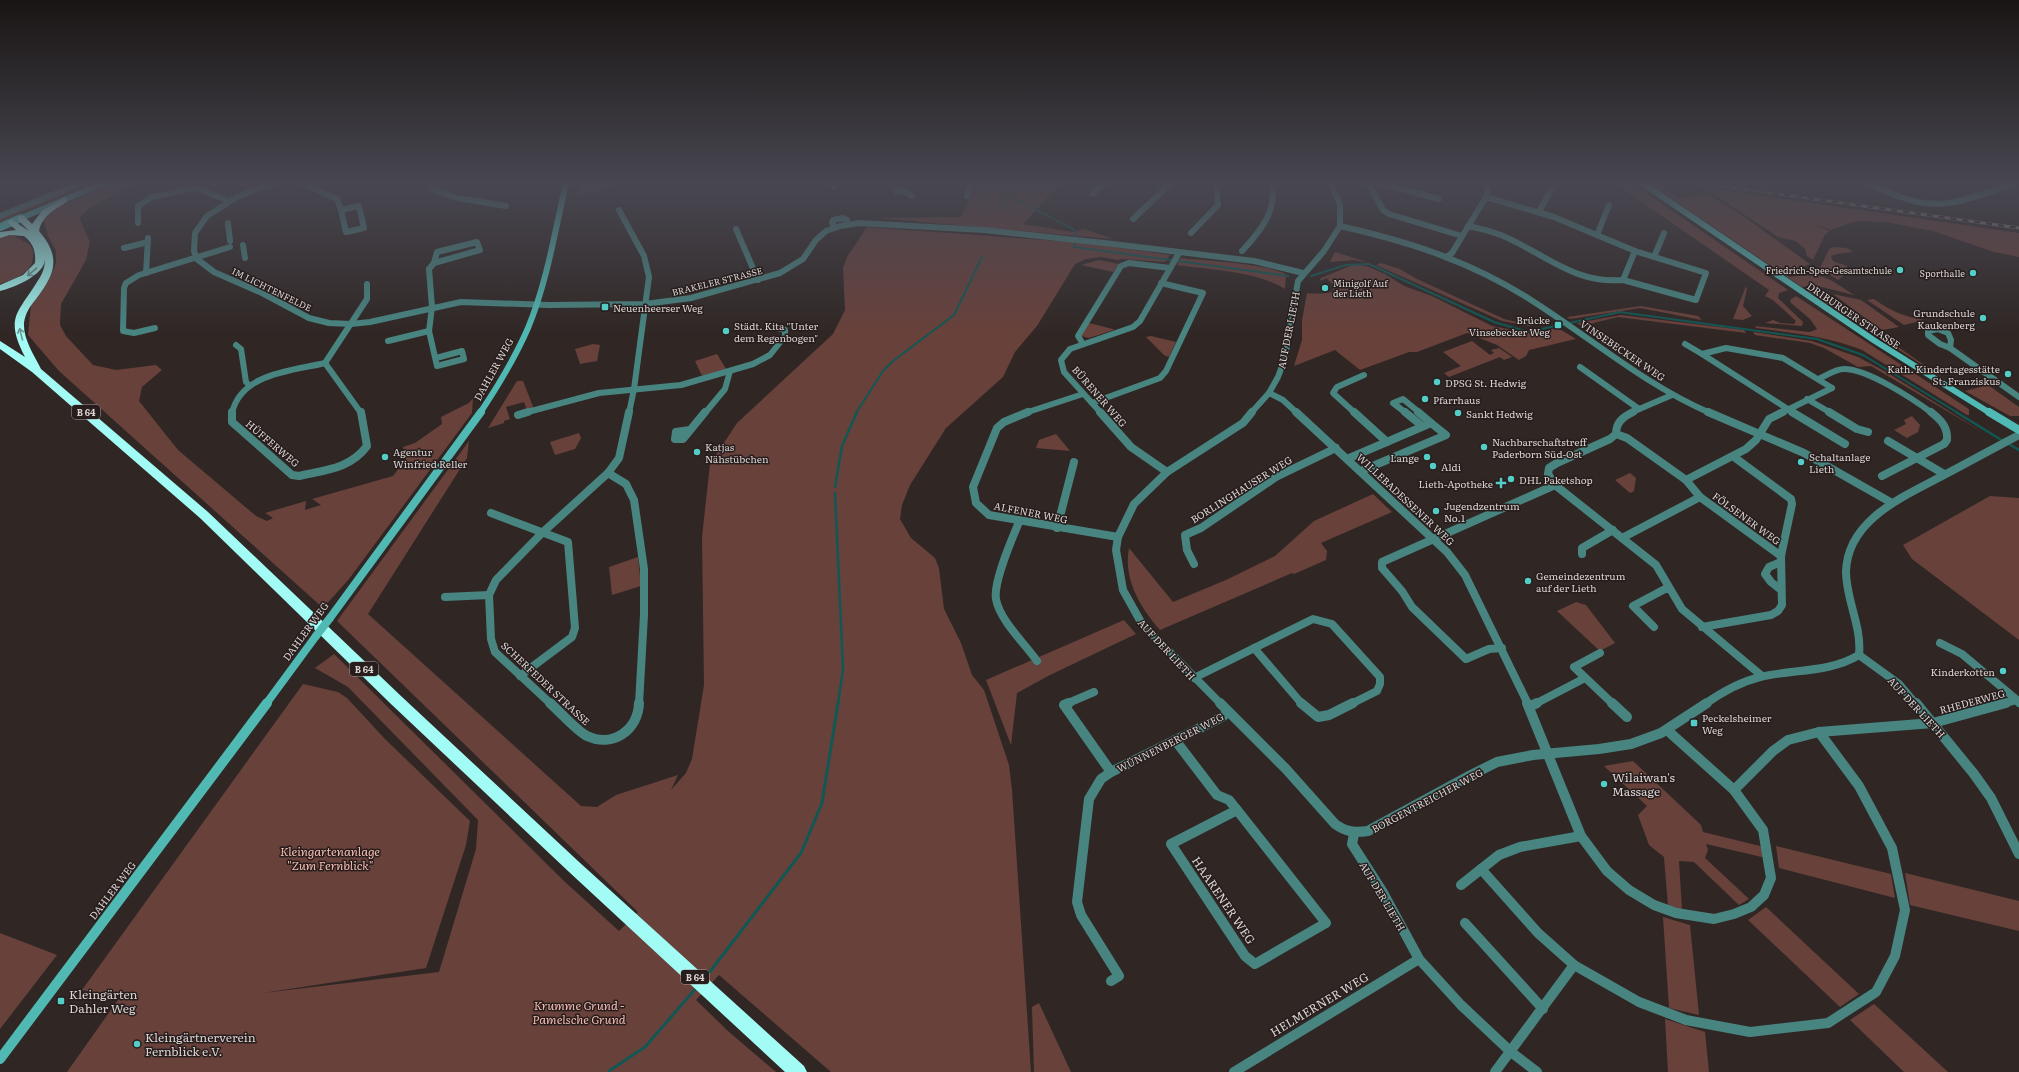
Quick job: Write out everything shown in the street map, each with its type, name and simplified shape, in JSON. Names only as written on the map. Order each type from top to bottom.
[{"type":"highway","points":[[0,288],[26,277],[40,264],[41,254],[38,245],[31,233]]},
{"type":"highway","points":[[31,233],[48,253],[50,261],[48,272],[25,306],[19,323],[24,342],[36,370]]},
{"type":"highway","name":"B 64","points":[[0,338],[12,351]]},
{"type":"highway","name":"B 64","points":[[0,344],[12,351],[36,370],[204,515],[396,700],[798,1072]]},
{"type":"street","points":[[195,233],[194,241],[196,257]]},
{"type":"street","points":[[155,328],[134,333],[123,331],[124,288],[126,283],[133,278],[146,273],[188,261],[230,244],[229,233]]},
{"type":"street","name":"DAHLER WEG","points":[[0,1059],[189,809],[483,411],[528,328],[542,288],[555,233]]},
{"type":"street","points":[[444,597],[454,598],[489,595],[499,576],[542,533],[608,473],[620,458],[634,389],[648,276],[647,263],[631,233]]},
{"type":"street","points":[[738,233],[758,280]]},
{"type":"street","name":"BRAKELER STRASSE","points":[[536,304],[645,304],[691,298],[758,280],[789,269],[803,259],[816,240],[824,233]]},
{"type":"street","name":"BRAKELER STRASSE","points":[[1001,233],[1084,240],[1174,260]]},
{"type":"street","points":[[1242,251],[1255,238],[1258,233]]},
{"type":"street","name":"AUF DER LIETH","points":[[1336,233],[1324,252],[1303,273],[1296,288],[1285,358],[1278,377],[1269,393],[1243,423],[1167,472],[1134,504],[1118,537],[1117,563],[1122,590],[1142,624],[1286,769],[1335,824],[1342,830],[1354,834],[1352,844],[1382,892],[1419,959],[1461,1005],[1511,1052],[1537,1072]]},
{"type":"street","name":"VINSEBECKER WEG","points":[[1368,233],[1412,244],[1448,256],[1498,280],[1672,395],[1822,462],[1892,503]]},
{"type":"street","points":[[1452,233],[1462,236]]},
{"type":"street","points":[[1448,256],[1452,253],[1464,233]]},
{"type":"street","points":[[1494,233],[1501,235],[1570,271],[1602,280],[1623,280],[1696,300],[1706,273],[1635,251],[1592,233]]},
{"type":"street","points":[[1654,257],[1664,233]]},
{"type":"street","name":"DRIBURGER STRASSE","points":[[1715,233],[1933,380],[2019,430]]},
{"type":"street","points":[[124,248],[148,240],[146,273]]},
{"type":"street","points":[[434,263],[480,250],[477,242],[437,252],[434,263],[429,269],[432,307],[429,330],[437,366],[464,359],[462,351],[436,358]]},
{"type":"street","points":[[243,245],[245,258]]},
{"type":"street","points":[[1623,280],[1635,251]]},
{"type":"street","name":"IM LICHTENFELDE","points":[[196,257],[205,267],[262,293],[309,318],[329,323],[351,324],[370,322],[432,307],[465,302],[536,304]]},
{"type":"street","points":[[1083,344],[1078,336],[1121,266],[1129,263],[1174,260],[1254,261],[1303,273]]},
{"type":"street","name":"BÜRENER WEG","points":[[1167,472],[1131,447],[1064,372],[1061,360],[1070,349],[1132,327],[1140,321],[1174,260]]},
{"type":"street","points":[[1092,403],[1160,378],[1166,371],[1203,293],[1161,283]]},
{"type":"street","points":[[236,345],[241,349],[246,382],[249,385],[265,379],[325,363],[367,299],[367,284]]},
{"type":"street","points":[[518,415],[599,393],[681,385],[730,372],[759,362],[770,355],[785,336],[785,330],[778,328]]},
{"type":"street","points":[[388,341],[429,330]]},
{"type":"street","points":[[1685,344],[1845,444]]},
{"type":"street","points":[[1686,480],[1734,457],[1746,449],[1761,434],[1769,418],[1832,388],[1783,358],[1726,348],[1702,354]]},
{"type":"street","points":[[1950,348],[2019,397]]},
{"type":"street","name":"HÜFFERWEG","points":[[249,385],[240,393],[231,416],[232,422],[292,475],[307,476],[343,466],[352,462],[364,451],[367,446],[366,434],[360,411],[325,363]]},
{"type":"street","points":[[1580,367],[1639,409]]},
{"type":"street","points":[[1818,379],[1843,368],[1857,370],[1920,404],[1943,422],[1948,432],[1948,440],[1944,444],[1882,476]]},
{"type":"street","points":[[690,430],[725,389],[730,372]]},
{"type":"street","points":[[1364,375],[1336,387],[1334,393],[1387,442]]},
{"type":"street","name":"WILLEBADESSENER WEG","points":[[1269,393],[1283,400],[1361,471],[1447,552],[1465,575],[1502,648],[1529,707],[1581,836],[1607,871],[1629,890],[1654,905],[1676,913],[1714,919],[1734,914],[1756,902],[1764,894],[1771,878],[1763,830],[1734,790],[1667,730]]},
{"type":"street","name":"ALFENER WEG","points":[[1083,394],[1014,417],[1004,422],[997,428],[973,487],[972,496],[976,504],[989,515],[1019,522],[1118,537]]},
{"type":"street","points":[[1672,395],[1622,418],[1616,428],[1616,434],[1610,439],[1549,468],[1548,474],[1555,485],[1656,565],[1663,574],[1673,599],[1682,609],[1762,676]]},
{"type":"street","points":[[1807,399],[1857,430],[1868,432]]},
{"type":"street","points":[[1361,471],[1446,435],[1402,400],[1393,403],[1422,426]]},
{"type":"street","points":[[1347,459],[1431,423]]},
{"type":"street","name":"FÖLSENER WEG","points":[[1616,434],[1627,438],[1686,480],[1700,497],[1781,559]]},
{"type":"street","points":[[1859,655],[1860,636],[1846,586],[1845,570],[1848,553],[1860,529],[1892,503],[2019,435]]},
{"type":"street","points":[[1888,441],[1944,474]]},
{"type":"street","name":"BORLINGHAUSER WEG","points":[[1194,564],[1187,554],[1184,543],[1185,535],[1201,528],[1282,473],[1336,448]]},
{"type":"street","name":"FÖLSENER WEG","points":[[1702,627],[1771,615],[1778,611],[1782,605],[1781,559],[1792,504],[1791,499],[1734,457]]},
{"type":"street","points":[[1057,528],[1074,462]]},
{"type":"street","name":"SCHERFEDER STRASSE","points":[[489,595],[492,647],[495,652],[586,736],[602,741],[612,740],[625,734],[637,721],[639,710],[644,615],[644,569],[634,500],[626,484],[608,473]]},
{"type":"street","points":[[1502,648],[1489,649],[1466,659],[1412,607],[1402,592],[1382,568],[1382,562],[1432,538],[1497,512],[1555,485]]},
{"type":"street","points":[[1622,538],[1700,497]]},
{"type":"street","points":[[491,513],[568,542],[575,628],[572,637],[520,676]]},
{"type":"street","points":[[1019,522],[997,586],[995,598],[1007,621],[1037,661]]},
{"type":"street","points":[[1582,554],[1582,548],[1613,530]]},
{"type":"street","points":[[1781,559],[1769,567],[1765,574],[1771,582],[1781,590]]},
{"type":"street","points":[[1654,627],[1633,606],[1665,589],[1669,589]]},
{"type":"street","points":[[1194,678],[1254,648],[1314,619],[1332,624],[1380,677],[1380,684],[1377,690],[1329,715],[1318,717],[1306,709],[1254,648]]},
{"type":"street","name":"RHEDERWEG","points":[[1940,643],[1962,654],[2018,702]]},
{"type":"street","points":[[1600,653],[1574,667],[1627,717]]},
{"type":"street","name":"AUF DER LIETH","points":[[1859,655],[1899,684],[1933,723],[1974,774],[1991,798],[2019,854]]},
{"type":"street","name":"BORGENTREICHER WEG","points":[[1354,834],[1368,831],[1474,773],[1515,757],[1547,753],[1608,749],[1630,744],[1667,730],[1721,693],[1748,680],[1762,676],[1845,665],[1859,655]]},
{"type":"street","points":[[1529,707],[1585,678]]},
{"type":"street","name":"WÜNNENBERGER WEG","points":[[1094,692],[1064,705],[1111,772]]},
{"type":"street","name":"RHEDERWEG","points":[[1734,790],[1773,751],[1788,740],[1819,732],[1933,723],[2018,702]]},
{"type":"street","name":"WÜNNENBERGER WEG","points":[[1110,981],[1119,976],[1081,915],[1077,902],[1089,799],[1101,779],[1111,772],[1222,718],[1228,712]]},
{"type":"street","points":[[1481,869],[1538,933],[1574,965],[1639,1002],[1686,1020],[1750,1032],[1828,1023],[1876,992],[1895,956],[1905,910],[1892,848],[1859,786],[1819,732]]},
{"type":"street","name":"HAARENER WEG","points":[[1176,740],[1217,796],[1229,800],[1238,810],[1326,923],[1255,964],[1245,956],[1171,844],[1238,810]]},
{"type":"street","points":[[1462,885],[1499,855],[1520,847],[1581,836]]},
{"type":"street","points":[[1465,922],[1543,1009]]},
{"type":"street","name":"HELMERNER WEG","points":[[1234,1072],[1419,959]]},
{"type":"street","points":[[1495,1072],[1574,965]]},
{"type":"green space","points":[[47,233],[86,233],[90,242],[86,260],[61,304],[60,325],[66,336],[93,365],[116,370],[156,365],[162,370],[142,387],[139,401],[178,450],[256,516],[267,521],[273,518],[265,513],[306,501],[305,510],[321,505],[312,499],[393,476],[406,459],[403,447],[415,443],[442,424],[441,417],[469,403],[473,398],[472,413],[349,579],[323,608],[59,371],[28,335],[31,305],[48,281],[56,263],[56,251]]},
{"type":"green space","points":[[863,233],[949,233],[1085,243],[1170,255],[1165,262],[1118,260],[1101,257],[1086,259],[1075,264],[1037,326],[1015,352],[1003,377],[946,428],[910,485],[902,505],[900,519],[911,538],[935,558],[939,568],[944,609],[961,643],[972,675],[984,690],[1009,765],[1012,790],[1031,1072],[831,1072],[719,975],[696,1000],[729,1032],[776,1072],[67,1072],[120,997],[82,990],[303,684],[338,692],[347,698],[385,739],[470,821],[466,845],[426,968],[263,993],[439,972],[476,849],[478,820],[348,687],[315,668],[334,654],[564,881],[619,931],[638,912],[337,621],[469,441],[467,458],[368,614],[581,806],[597,807],[616,795],[678,775],[671,790],[686,773],[692,759],[704,685],[702,537],[710,464],[737,423],[833,334],[845,310],[843,268],[847,257]]},
{"type":"green space","points":[[1046,233],[1096,233],[1113,239]]},
{"type":"green space","points":[[1687,233],[1704,233],[1788,290],[1779,293],[1778,298],[1803,322],[1802,326],[1765,323],[1773,320],[1780,323],[1794,324],[1796,321],[1773,300],[1765,296],[1769,290]]},
{"type":"green space","points":[[1722,233],[1767,233],[1810,264],[1789,272],[1783,268],[1779,270],[1790,277],[1810,275],[1824,277],[1854,295],[1814,285],[1802,287]]},
{"type":"green space","points":[[1772,233],[1827,233],[1825,235],[1813,260],[1807,256],[1805,249],[1796,241],[1778,237]]},
{"type":"green space","points":[[1939,233],[2019,233],[2019,257],[1994,252]]},
{"type":"green space","points":[[12,235],[30,245],[33,253],[32,262],[30,267],[22,274],[0,284],[0,238]]},
{"type":"green space","points":[[1834,247],[1847,248],[1853,252],[1831,256],[1833,261],[1847,266],[1848,269],[1841,271],[1844,275],[1838,280],[1820,268],[1829,249]]},
{"type":"green space","points":[[1335,252],[1370,263],[1354,260],[1330,262]]},
{"type":"green space","points":[[1180,258],[1220,261],[1276,270],[1286,274],[1285,289],[1261,278],[1233,272],[1177,265]]},
{"type":"green space","points":[[1099,260],[1119,264],[1113,272],[1081,265]]},
{"type":"green space","points":[[1381,263],[1400,269],[1417,279],[1504,319],[1517,322],[1541,320],[1547,323],[1528,326],[1502,321],[1376,265]]},
{"type":"green space","points":[[1355,264],[1369,267],[1385,274],[1404,286],[1432,296],[1492,326],[1529,333],[1558,328],[1576,339],[1529,350],[1526,356],[1519,360],[1497,345],[1467,333],[1417,352],[1409,352],[1360,370],[1335,350],[1294,366],[1302,340],[1302,320],[1307,293],[1321,294],[1334,291],[1332,287],[1335,286],[1327,279],[1331,277],[1319,281],[1321,278]]},
{"type":"green space","points":[[1746,286],[1747,289],[1743,306],[1752,316],[1743,320],[1733,319]]},
{"type":"green space","points":[[1817,289],[1825,292],[1878,333],[1947,381],[1808,291]]},
{"type":"green space","points":[[1833,294],[1861,300],[1899,327],[1883,330],[1877,327]]},
{"type":"green space","points":[[1796,296],[1969,409],[1969,415],[1862,350],[1823,338],[1756,328],[1755,326],[1810,332],[1817,329],[1810,319],[1791,303],[1790,300]]},
{"type":"green space","points":[[1874,299],[1898,313],[1925,320],[1904,325],[1867,300]]},
{"type":"green space","points":[[1641,306],[1698,316],[1702,320],[1640,308],[1570,319],[1567,317]]},
{"type":"green space","points":[[1621,315],[1744,330],[1746,333],[1618,317],[1581,326],[1577,323]]},
{"type":"green space","points":[[1089,323],[1114,330],[1089,338],[1081,336]]},
{"type":"green space","points":[[1753,332],[1812,341],[1858,357],[1888,373],[1984,433],[1871,366],[1858,367],[1824,348],[1810,343],[1755,335]]},
{"type":"green space","points":[[1151,336],[1176,342],[1169,357],[1164,355],[1146,337]]},
{"type":"green space","points":[[1472,341],[1490,355],[1494,353],[1491,350],[1499,348],[1512,357],[1504,360],[1500,357],[1449,377],[1444,373],[1461,366],[1443,352]]},
{"type":"green space","points":[[593,344],[600,345],[597,361],[580,364],[575,349]]},
{"type":"green space","points":[[717,354],[726,369],[702,376],[695,361]]},
{"type":"green space","points":[[517,381],[523,381],[534,409],[527,410],[524,402],[506,407],[510,419],[504,421],[504,423],[488,428]]},
{"type":"green space","points":[[1988,385],[2019,407],[2019,416],[2010,416],[1965,391]]},
{"type":"green space","points":[[1912,416],[1920,425],[1918,432],[1907,438],[1894,430],[1906,424],[1904,420]]},
{"type":"green space","points":[[579,433],[581,438],[575,449],[555,455],[550,442]]},
{"type":"green space","points":[[1056,434],[1070,451],[1036,448],[1039,440]]},
{"type":"green space","points":[[1630,473],[1636,478],[1634,491],[1630,493],[1615,480]]},
{"type":"green space","points":[[1373,494],[1392,512],[1321,543],[1327,551],[1326,560],[1294,574],[1292,573],[1160,630],[1146,612],[1131,582],[1128,571],[1129,548],[1173,602],[1226,580],[1275,556],[1314,521]]},
{"type":"green space","points":[[1990,496],[2019,498],[2019,640],[1912,559],[1903,545]]},
{"type":"green space","points":[[638,557],[641,586],[612,595],[609,567]]},
{"type":"green space","points":[[1576,602],[1586,605],[1615,643],[1600,651],[1557,611]]},
{"type":"green space","points":[[1124,620],[1136,634],[1050,675],[1017,693],[1011,745],[986,680]]},
{"type":"green space","points":[[1633,761],[1701,825],[1703,832],[1764,847],[1766,858],[1706,844],[1708,850],[1705,858],[1749,899],[1739,905],[1694,862],[1679,861],[1682,910],[1668,906],[1664,857],[1649,845],[1638,815],[1647,806],[1604,766]]},
{"type":"green space","points":[[1776,846],[1891,874],[1895,898],[1779,868]]},
{"type":"green space","points":[[1905,873],[2019,901],[2019,931],[1910,905]]},
{"type":"green space","points":[[1766,907],[1859,994],[1840,1007],[1748,920]]},
{"type":"green space","points":[[1663,917],[1690,925],[1699,1015],[1669,1008]]},
{"type":"green space","points":[[0,933],[57,955],[0,1029]]},
{"type":"green space","points":[[1039,1003],[1071,1072],[1034,1072],[1032,1007]]},
{"type":"green space","points":[[1874,1004],[1948,1072],[1904,1072],[1850,1020]]},
{"type":"green space","points":[[1665,1019],[1705,1032],[1709,1072],[1668,1072]]},
{"type":"waterway","points":[[1076,233],[1077,235],[1074,247],[1288,276]]},
{"type":"waterway","points":[[856,413],[883,371],[893,361],[954,315],[982,257]]},
{"type":"waterway","points":[[1311,276],[1346,265],[1369,264],[1494,322],[1528,332],[1620,312],[1817,339],[1863,355],[1958,413]]},
{"type":"waterway","points":[[835,487],[842,446],[857,412]]},
{"type":"waterway","points":[[1956,412],[2003,441]]},
{"type":"waterway","points":[[2007,443],[2019,450]]},
{"type":"waterway","points":[[835,493],[843,669],[838,704]]},
{"type":"waterway","points":[[705,978],[801,853],[822,803],[838,703]]},
{"type":"waterway","points":[[609,1071],[645,1047],[697,987]]},
{"type":"place","name":"Friedrich-Spee-Gesamtschule","points":[[1900,270]]},
{"type":"place","name":"Sporthalle","points":[[1973,273]]},
{"type":"place","name":"Minigolf Auf der Lieth","points":[[1325,288]]},
{"type":"place","name":"Neuenheerser Weg","points":[[605,307]]},
{"type":"place","name":"Grundschule Kaukenberg","points":[[1983,318]]},
{"type":"place","name":"Brücke Vinsebecker Weg","points":[[1558,325]]},
{"type":"place","name":"Städt. Kita \"Unter dem Regenbogen\"","points":[[726,331]]},
{"type":"place","name":"Kath. Kindertagesstätte St. Franziskus","points":[[2008,374]]},
{"type":"place","name":"DPSG St. Hedwig","points":[[1437,382]]},
{"type":"place","name":"Pfarrhaus","points":[[1425,399]]},
{"type":"place","name":"Sankt Hedwig","points":[[1458,413]]},
{"type":"place","name":"Nachbarschaftstreff Paderborn Süd-Ost","points":[[1484,447]]},
{"type":"place","name":"Katjas Nähstübchen","points":[[697,452]]},
{"type":"place","name":"Agentur Winfried Reller","points":[[385,457]]},
{"type":"place","name":"Lange","points":[[1427,457]]},
{"type":"place","name":"Schaltanlage Lieth","points":[[1801,462]]},
{"type":"place","name":"Aldi","points":[[1433,466]]},
{"type":"place","name":"DHL Paketshop","points":[[1511,479]]},
{"type":"place","name":"Lieth-Apotheke","points":[[1501,483]]},
{"type":"place","name":"Jugendzentrum No.1","points":[[1436,511]]},
{"type":"place","name":"Gemeindezentrum auf der Lieth","points":[[1528,581]]},
{"type":"place","name":"Kinderkotten","points":[[2003,671]]},
{"type":"place","name":"Peckelsheimer Weg","points":[[1694,723]]},
{"type":"place","name":"Wilaiwan's Massage","points":[[1604,784]]},
{"type":"place","name":"Kleingärten Dahler Weg","points":[[61,1001]]},
{"type":"place","name":"Kleingärtnerverein Fernblick e.V.","points":[[137,1044]]},
{"type":"park label","name":"Kleingartenanlage \"Zum Fernblick\"","points":[[330,858]]},
{"type":"park label","name":"Krumme Grund - Pamelsche Grund","points":[[579,1012]]}]
